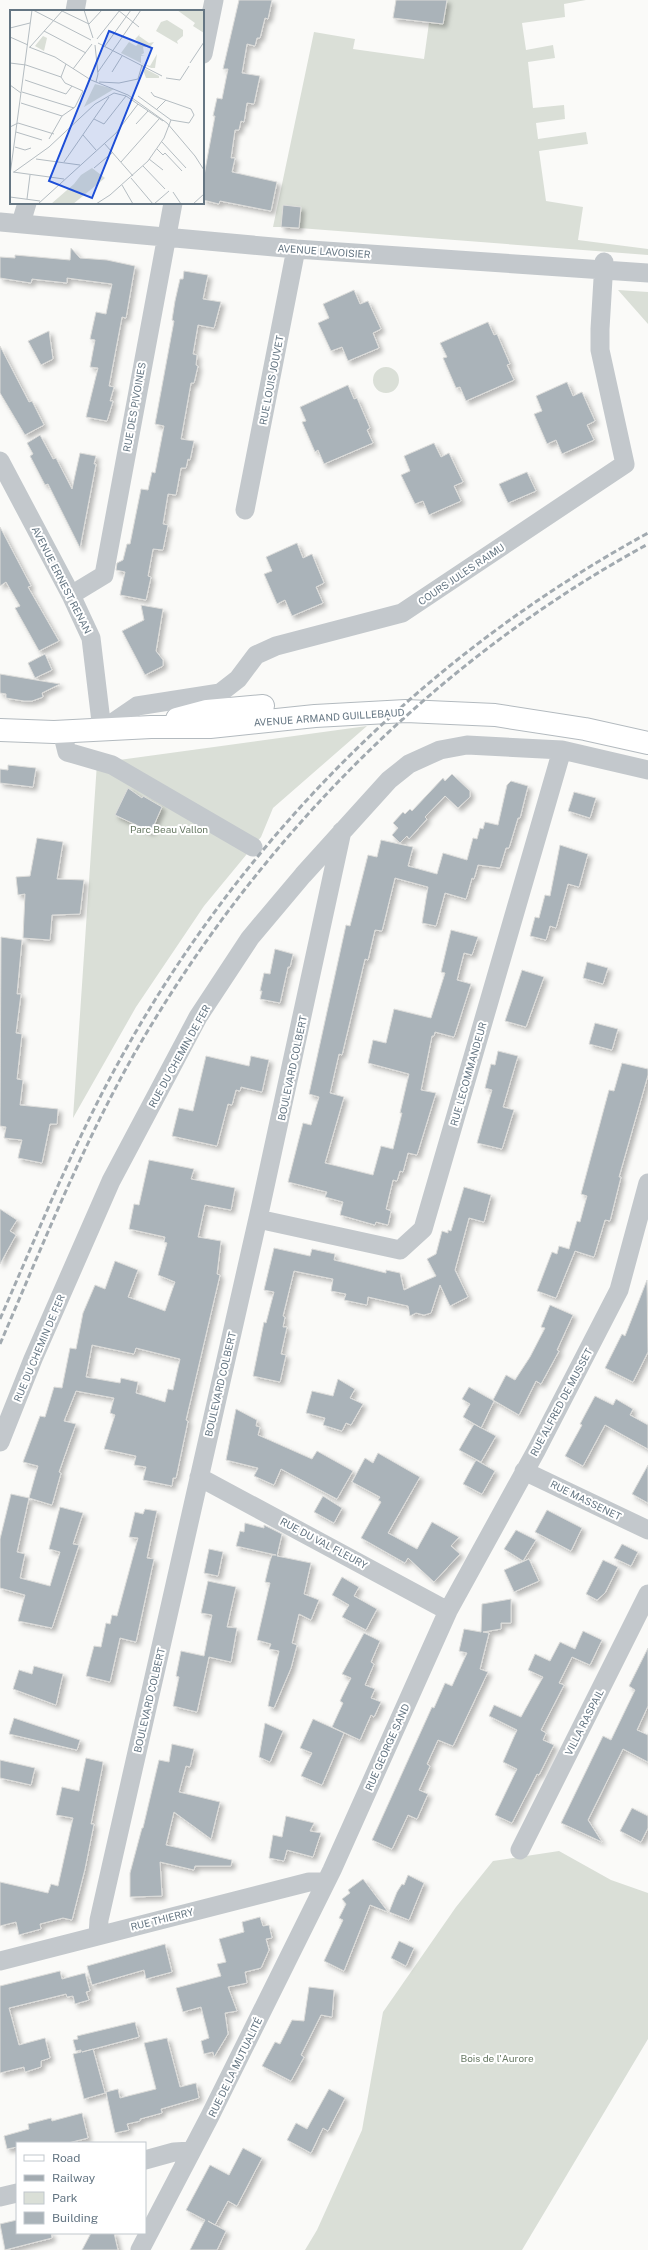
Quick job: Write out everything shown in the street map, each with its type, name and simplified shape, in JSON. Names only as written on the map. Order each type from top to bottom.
[{"type":"street","points":[[75,10],[77,0]]},
{"type":"street","points":[[204,49],[214,0]]},
{"type":"street","points":[[21,223],[27,204]]},
{"type":"street","name":"RUE DES PIVOINES","points":[[71,594],[104,575],[173,204]]},
{"type":"street","name":"AVENUE LAVOISIER","points":[[0,222],[166,239],[296,250],[604,266],[648,273]]},
{"type":"street","name":"RUE LOUIS JOUVET","points":[[245,510],[296,250]]},
{"type":"street","name":"COURS JULES RAIMU","points":[[102,730],[138,706],[220,693],[238,679],[256,655],[276,646],[402,613],[625,464],[600,350],[604,266]]},
{"type":"street","name":"AVENUE ERNEST RENAN","points":[[0,461],[71,594],[91,638],[102,730]]},
{"type":"street","name":"AVENUE ARMAND GUILLEBAUD","points":[[151,727],[207,711],[313,701],[415,698],[495,701],[587,716],[648,730]]},
{"type":"street","name":"AVENUE ARMAND GUILLEBAUD","points":[[0,730],[62,732],[151,727],[210,727],[315,716],[406,711],[487,715],[585,729],[648,743]]},
{"type":"street","points":[[62,732],[66,752],[112,764],[253,847]]},
{"type":"street","name":"RUE DU CHEMIN DE FER","points":[[0,1442],[33,1358],[111,1181],[198,1017],[250,938],[388,780],[409,764],[440,750],[458,746],[562,750],[648,770]]},
{"type":"street","name":"RUE LECOMMANDEUR","points":[[258,1219],[400,1250],[423,1229],[562,750]]},
{"type":"street","name":"BOULEVARD COLBERT","points":[[98,1936],[99,1920],[258,1219],[342,831]]},
{"type":"street","name":"RUE ALFRED DE MUSSET","points":[[448,1611],[524,1471],[619,1290],[648,1182]]},
{"type":"street","name":"RUE MASSENET","points":[[524,1471],[648,1530]]},
{"type":"street","name":"RUE DU VAL FLEURY","points":[[199,1477],[448,1611]]},
{"type":"street","name":"VILLA RASPAIL","points":[[520,1850],[648,1594]]},
{"type":"street","name":"RUE GEORGE SAND","points":[[326,1882],[448,1611]]},
{"type":"street","name":"RUE THIERRY","points":[[0,1961],[309,1882],[326,1882]]},
{"type":"street","name":"RUE DE LA MUTUALITÉ","points":[[140,2250],[326,1882]]},
{"type":"street","points":[[146,2160],[174,2152],[191,2151]]},
{"type":"street","points":[[0,2197],[16,2193]]},
{"type":"green space","points":[[447,0],[586,0],[564,4],[565,17],[522,23],[526,50],[553,45],[555,58],[528,62],[533,108],[564,105],[565,119],[536,123],[538,139],[586,132],[588,144],[539,151],[546,201],[583,207],[578,240],[648,249],[648,255],[299,228],[301,207],[283,205],[281,227],[273,227],[314,32],[355,39],[353,49],[424,59],[429,23],[443,24]]},
{"type":"green space","points":[[618,290],[648,292],[648,324]]},
{"type":"green space","points":[[386,367],[395,371],[399,380],[395,389],[386,393],[377,389],[373,380],[377,371]]},
{"type":"green space","name":"Parc Beau Vallon","points":[[367,726],[273,808],[261,837],[204,906],[136,1007],[73,1118],[97,763]]},
{"type":"green space","name":"Bois de l'Aurore","points":[[559,1851],[611,1880],[648,1893],[648,2039],[522,2250],[305,2250],[317,2230],[362,2130],[383,2012],[456,1907],[493,1861]]},
{"type":"building","points":[[239,0],[272,0],[268,19],[265,18],[260,38],[257,38],[255,46],[247,44],[242,73],[260,76],[254,104],[247,103],[244,122],[241,121],[239,130],[235,130],[231,158],[235,158],[232,172],[277,182],[271,211],[220,201],[219,204],[204,200],[204,176],[215,116],[213,116],[217,98],[222,99],[228,69],[223,69]]},
{"type":"building","points":[[396,0],[447,0],[443,24],[393,18]]},
{"type":"building","points":[[283,205],[301,207],[299,228],[281,227]]},
{"type":"building","points":[[71,248],[80,258],[107,260],[135,266],[126,318],[122,317],[109,386],[114,387],[110,401],[113,401],[107,421],[86,417],[98,368],[90,367],[95,340],[90,339],[96,312],[106,314],[112,284],[67,278],[67,283],[32,279],[31,283],[0,278],[0,257],[15,258],[15,255],[70,260]]},
{"type":"building","points":[[184,271],[208,275],[203,299],[221,302],[214,328],[198,325],[193,354],[197,355],[196,365],[198,366],[194,383],[191,383],[181,439],[194,441],[190,460],[188,459],[186,468],[181,468],[176,495],[168,494],[163,524],[168,525],[163,550],[153,549],[148,576],[151,577],[146,600],[120,595],[125,572],[116,570],[117,563],[123,560],[127,544],[130,544],[141,489],[148,490],[152,472],[155,473],[164,426],[155,424],[174,321],[172,320],[175,301],[180,279],[183,279]]},
{"type":"building","points":[[354,290],[360,304],[368,301],[381,329],[373,333],[379,348],[348,361],[342,347],[331,351],[318,323],[329,318],[323,304]]},
{"type":"building","points":[[488,322],[494,335],[497,334],[510,364],[507,365],[514,380],[466,401],[460,387],[456,388],[443,358],[447,357],[440,343]]},
{"type":"building","points":[[49,331],[53,359],[41,365],[28,341]]},
{"type":"building","points":[[0,346],[29,402],[32,401],[44,425],[25,435],[0,393]]},
{"type":"building","points":[[567,382],[573,396],[582,392],[595,421],[587,425],[594,440],[562,454],[556,440],[547,444],[534,414],[542,411],[536,396]]},
{"type":"building","points":[[348,385],[354,399],[357,398],[370,428],[367,430],[373,443],[324,464],[318,450],[315,452],[302,422],[306,421],[300,407]]},
{"type":"building","points":[[40,435],[53,459],[56,458],[72,489],[80,453],[96,456],[94,464],[96,464],[80,548],[48,484],[45,485],[30,456],[33,454],[27,443]]},
{"type":"building","points":[[434,443],[441,457],[449,453],[463,482],[454,486],[461,501],[429,515],[423,501],[415,504],[401,475],[410,471],[404,456]]},
{"type":"building","points":[[527,472],[536,491],[508,503],[499,484]]},
{"type":"building","points":[[0,527],[31,586],[28,587],[59,641],[39,651],[15,608],[20,606],[6,582],[0,586]]},
{"type":"building","points":[[297,543],[303,558],[312,554],[324,583],[316,587],[323,603],[292,616],[285,600],[277,604],[264,574],[272,571],[266,557]]},
{"type":"building","points":[[141,605],[163,609],[156,651],[163,660],[163,666],[145,675],[122,631],[144,620]]},
{"type":"building","points":[[45,654],[52,670],[35,678],[28,663]]},
{"type":"building","points":[[0,674],[60,684],[42,693],[43,697],[32,701],[6,698],[6,694],[0,693]]},
{"type":"building","points":[[8,765],[36,768],[33,787],[0,783],[0,769],[8,770]]},
{"type":"building","points":[[452,774],[470,791],[470,797],[458,808],[445,796],[425,817],[427,819],[409,839],[407,836],[400,843],[392,835],[398,828],[393,823],[403,812],[405,814],[410,809],[412,811],[443,778],[445,781]]},
{"type":"building","points":[[511,781],[528,786],[520,818],[518,818],[509,848],[506,848],[500,868],[478,865],[474,879],[472,878],[466,899],[445,893],[436,926],[422,923],[428,887],[395,878],[382,931],[375,930],[368,960],[365,959],[342,1055],[339,1054],[330,1093],[344,1097],[325,1163],[373,1175],[381,1146],[393,1149],[402,1113],[400,1113],[409,1074],[368,1063],[373,1040],[386,1043],[394,1009],[431,1018],[445,973],[441,972],[451,930],[478,937],[472,955],[464,953],[457,980],[471,984],[454,1037],[435,1032],[434,1036],[432,1036],[421,1090],[436,1093],[417,1155],[408,1153],[403,1172],[400,1171],[397,1181],[393,1180],[386,1209],[391,1211],[388,1225],[376,1222],[375,1225],[340,1215],[343,1202],[325,1197],[327,1192],[288,1182],[303,1123],[311,1125],[319,1097],[309,1094],[346,925],[350,926],[368,855],[377,857],[381,840],[413,847],[408,866],[437,874],[443,853],[467,860],[473,838],[477,839],[480,828],[483,829],[485,822],[498,825],[507,785]]},
{"type":"building","points":[[128,788],[142,798],[143,796],[162,807],[151,832],[115,815]]},
{"type":"building","points":[[574,792],[596,798],[590,818],[568,811]]},
{"type":"building","points":[[37,838],[63,842],[57,879],[84,880],[80,914],[52,915],[50,940],[23,938],[25,894],[18,895],[16,877],[30,876]]},
{"type":"building","points":[[560,845],[588,854],[579,887],[568,884],[556,928],[550,926],[546,940],[530,936],[535,917],[539,918],[545,895],[550,896]]},
{"type":"building","points":[[1,937],[22,940],[17,994],[21,994],[16,1033],[22,1034],[17,1079],[23,1080],[20,1105],[58,1109],[57,1124],[50,1124],[42,1163],[18,1158],[22,1140],[4,1138],[6,1127],[0,1126]]},
{"type":"building","points":[[275,949],[293,954],[290,967],[288,967],[280,1003],[260,999],[262,991],[260,991],[264,973],[270,974]]},
{"type":"building","points":[[587,962],[608,968],[603,984],[583,978]]},
{"type":"building","points":[[522,970],[544,977],[526,1027],[505,1021]]},
{"type":"building","points":[[595,1023],[618,1029],[612,1050],[589,1044]]},
{"type":"building","points":[[498,1051],[518,1056],[503,1107],[514,1110],[502,1149],[477,1143],[492,1090],[485,1088],[491,1064],[495,1065]]},
{"type":"building","points":[[206,1056],[249,1066],[251,1056],[269,1060],[262,1092],[241,1087],[240,1091],[236,1090],[232,1105],[228,1104],[217,1146],[172,1136],[179,1108],[193,1111]]},
{"type":"building","points":[[622,1063],[648,1069],[648,1075],[619,1177],[621,1177],[610,1221],[605,1220],[594,1257],[575,1251],[556,1298],[537,1291],[552,1252],[557,1254],[559,1246],[569,1249],[577,1221],[580,1222],[587,1196],[581,1194],[609,1090],[614,1091]]},
{"type":"building","points":[[149,1160],[194,1169],[191,1179],[235,1188],[231,1210],[205,1205],[198,1237],[221,1241],[217,1274],[220,1275],[186,1420],[188,1421],[176,1478],[173,1478],[172,1486],[143,1480],[146,1467],[134,1465],[136,1456],[104,1449],[115,1415],[110,1413],[114,1398],[76,1391],[64,1421],[76,1424],[59,1472],[61,1473],[52,1505],[29,1498],[38,1466],[23,1462],[40,1416],[45,1417],[54,1387],[62,1388],[70,1348],[76,1349],[83,1313],[95,1285],[105,1289],[115,1261],[138,1270],[128,1297],[165,1311],[175,1282],[158,1275],[167,1243],[164,1242],[165,1237],[129,1229],[134,1204],[139,1205]],"holes":[[[92,1345],[134,1354],[136,1348],[180,1359],[173,1390],[168,1389],[165,1402],[136,1393],[138,1382],[121,1378],[120,1383],[86,1377]]]},
{"type":"building","points":[[464,1187],[491,1195],[484,1222],[469,1218],[455,1270],[468,1297],[450,1306],[440,1285],[431,1313],[424,1315],[416,1313],[410,1316],[408,1306],[368,1297],[367,1305],[344,1300],[346,1294],[331,1291],[333,1279],[294,1271],[283,1316],[285,1317],[283,1327],[287,1327],[281,1354],[286,1355],[280,1382],[253,1376],[264,1322],[266,1323],[274,1292],[264,1290],[274,1248],[310,1256],[312,1249],[335,1254],[334,1260],[386,1273],[386,1270],[400,1273],[404,1290],[436,1276],[427,1259],[436,1254],[442,1231],[448,1233],[448,1230],[451,1231]]},
{"type":"building","points":[[0,1209],[17,1220],[10,1231],[16,1235],[0,1264]]},
{"type":"building","points":[[647,1280],[648,1352],[633,1382],[605,1368],[622,1334],[625,1336]]},
{"type":"building","points":[[550,1305],[573,1315],[557,1350],[559,1351],[541,1384],[536,1381],[519,1415],[493,1400],[506,1375],[515,1380],[530,1357],[545,1328],[541,1327]]},
{"type":"building","points":[[338,1379],[355,1389],[350,1398],[363,1404],[351,1425],[346,1423],[342,1431],[323,1425],[325,1418],[306,1413],[312,1391],[333,1396]]},
{"type":"building","points":[[469,1387],[494,1401],[481,1428],[463,1417],[470,1404],[462,1399]]},
{"type":"building","points":[[595,1396],[613,1405],[616,1399],[633,1409],[630,1415],[648,1425],[648,1449],[605,1425],[583,1466],[565,1456],[582,1425],[580,1424]]},
{"type":"building","points":[[236,1409],[257,1420],[256,1426],[260,1427],[258,1435],[312,1459],[317,1451],[353,1471],[337,1499],[281,1469],[274,1485],[254,1476],[258,1468],[226,1460]]},
{"type":"building","points":[[474,1424],[496,1436],[481,1462],[459,1450]]},
{"type":"building","points":[[378,1453],[420,1477],[388,1533],[417,1549],[432,1522],[459,1537],[451,1546],[460,1554],[434,1582],[408,1558],[405,1563],[361,1538],[381,1502],[378,1500],[380,1497],[352,1482],[365,1458],[373,1463]]},
{"type":"building","points":[[476,1460],[495,1471],[482,1494],[463,1484]]},
{"type":"building","points":[[648,1465],[648,1503],[632,1494]]},
{"type":"building","points":[[11,1494],[29,1498],[17,1552],[25,1554],[20,1578],[50,1586],[60,1552],[49,1549],[60,1507],[83,1513],[73,1544],[79,1545],[52,1628],[18,1621],[25,1595],[0,1588],[0,1539]]},
{"type":"building","points":[[323,1496],[342,1508],[334,1523],[314,1512]]},
{"type":"building","points":[[145,1509],[157,1511],[147,1558],[154,1559],[136,1642],[120,1638],[110,1682],[86,1676],[94,1646],[101,1647],[106,1623],[110,1624],[112,1615],[117,1616],[138,1538],[129,1537],[135,1512],[143,1514]]},
{"type":"building","points":[[547,1510],[582,1528],[571,1551],[535,1532]]},
{"type":"building","points":[[245,1523],[264,1528],[264,1525],[282,1534],[277,1556],[311,1563],[304,1594],[319,1600],[311,1620],[299,1614],[292,1643],[297,1645],[291,1668],[274,1708],[268,1706],[279,1651],[269,1649],[271,1644],[257,1640],[270,1583],[265,1582],[272,1555],[276,1555],[236,1546],[240,1531],[244,1532]]},
{"type":"building","points":[[516,1530],[536,1540],[523,1561],[504,1549]]},
{"type":"building","points":[[622,1544],[638,1552],[631,1566],[614,1558]]},
{"type":"building","points":[[209,1549],[223,1552],[218,1576],[204,1573]]},
{"type":"building","points":[[529,1559],[539,1581],[514,1592],[504,1570]]},
{"type":"building","points":[[603,1560],[618,1567],[605,1593],[597,1600],[586,1594]]},
{"type":"building","points":[[342,1577],[359,1587],[354,1596],[377,1609],[366,1630],[342,1617],[349,1605],[332,1595]]},
{"type":"building","points":[[208,1581],[236,1587],[227,1627],[237,1628],[231,1662],[209,1657],[197,1712],[173,1706],[179,1677],[176,1676],[181,1651],[204,1656],[212,1615],[201,1613]]},
{"type":"building","points":[[511,1599],[511,1623],[501,1623],[501,1629],[483,1632],[489,1633],[480,1669],[488,1672],[453,1746],[438,1740],[427,1764],[430,1766],[419,1790],[428,1794],[417,1819],[408,1815],[392,1849],[372,1840],[432,1707],[434,1708],[445,1683],[452,1686],[467,1653],[459,1651],[464,1629],[481,1632],[482,1604]]},
{"type":"building","points":[[583,1631],[602,1640],[590,1665],[572,1657],[559,1683],[564,1685],[541,1730],[546,1733],[543,1740],[554,1745],[539,1775],[537,1774],[512,1823],[495,1815],[517,1769],[503,1762],[517,1730],[489,1716],[494,1705],[521,1717],[543,1677],[528,1670],[535,1654],[550,1661],[560,1642],[575,1649]]},
{"type":"building","points":[[364,1633],[380,1641],[371,1662],[374,1664],[365,1685],[375,1689],[371,1698],[381,1702],[374,1717],[371,1715],[360,1740],[332,1727],[343,1703],[340,1701],[351,1678],[342,1674]]},
{"type":"building","points":[[648,1648],[648,1706],[637,1730],[648,1735],[648,1762],[623,1749],[588,1820],[602,1842],[561,1823],[603,1736],[611,1740],[635,1690],[629,1686]]},
{"type":"building","points":[[34,1666],[63,1674],[56,1705],[13,1689],[19,1670],[32,1674]]},
{"type":"building","points":[[14,1718],[80,1740],[77,1750],[9,1734]]},
{"type":"building","points":[[313,1719],[344,1733],[322,1785],[301,1776],[312,1753],[300,1748]]},
{"type":"building","points":[[265,1723],[283,1731],[270,1762],[259,1757]]},
{"type":"building","points":[[172,1744],[194,1749],[190,1767],[186,1766],[179,1792],[220,1802],[211,1839],[174,1812],[166,1845],[232,1860],[231,1866],[195,1866],[194,1870],[160,1862],[162,1896],[130,1897],[130,1873],[143,1828],[159,1760],[169,1762]]},
{"type":"building","points":[[86,1758],[103,1762],[91,1824],[94,1824],[85,1869],[72,1920],[63,1918],[40,1924],[41,1929],[19,1935],[16,1922],[0,1926],[0,1882],[48,1893],[51,1884],[58,1886],[73,1818],[56,1815],[62,1787],[79,1791]]},
{"type":"building","points":[[0,1760],[35,1768],[31,1785],[0,1778]]},
{"type":"building","points":[[632,1808],[648,1816],[648,1828],[641,1842],[620,1831]]},
{"type":"building","points":[[286,1816],[314,1823],[310,1831],[321,1833],[313,1857],[287,1850],[284,1861],[269,1858],[273,1835],[282,1837]]},
{"type":"building","points":[[408,1875],[424,1883],[409,1920],[389,1912],[397,1892],[402,1884],[404,1885]]},
{"type":"building","points":[[363,1879],[388,1912],[370,1905],[344,1971],[324,1961],[343,1920],[339,1918],[346,1904],[342,1899],[350,1893],[348,1890]]},
{"type":"building","points":[[260,1917],[263,1926],[269,1925],[272,1938],[266,1939],[269,1950],[261,1968],[245,1972],[247,1983],[228,1987],[237,2011],[225,2013],[228,2034],[214,2057],[213,2052],[204,2054],[201,2041],[209,2038],[201,2007],[183,2012],[176,1988],[221,1976],[217,1964],[226,1962],[219,1939],[244,1932],[242,1922]]},
{"type":"building","points":[[399,1941],[414,1948],[406,1966],[391,1958]]},
{"type":"building","points":[[165,1944],[172,1972],[146,1979],[144,1970],[92,1985],[87,1966]]},
{"type":"building","points":[[60,1971],[62,1979],[85,1973],[90,1991],[86,1992],[89,2000],[75,2004],[73,1996],[67,1997],[66,1994],[9,2008],[19,2045],[45,2038],[50,2058],[41,2061],[41,2067],[25,2072],[24,2067],[0,2073],[0,1986]]},
{"type":"building","points":[[309,1987],[334,1990],[332,2017],[321,2015],[301,2055],[304,2057],[291,2081],[262,2066],[275,2042],[280,2044],[292,2020],[304,2021]]},
{"type":"building","points":[[135,2022],[139,2037],[93,2049],[105,2093],[84,2099],[73,2054],[81,2052],[81,2050],[76,2051],[73,2040],[78,2039],[77,2036]]},
{"type":"building","points":[[167,2038],[180,2087],[196,2083],[199,2098],[161,2109],[162,2113],[127,2124],[129,2130],[115,2133],[106,2092],[118,2089],[120,2098],[156,2089],[144,2043]]},
{"type":"building","points":[[329,2089],[345,2098],[328,2131],[323,2128],[311,2153],[287,2140],[296,2123],[307,2129]]},
{"type":"building","points":[[82,2113],[88,2138],[72,2142],[16,2142],[16,2147],[7,2149],[4,2136],[29,2129],[28,2124],[51,2118],[52,2121]]},
{"type":"building","points":[[243,2148],[262,2158],[237,2206],[228,2201],[215,2225],[226,2231],[217,2250],[190,2250],[205,2220],[186,2210],[210,2165],[229,2175]]},
{"type":"building","points":[[16,2220],[16,2234],[51,2234],[52,2238],[5,2250],[0,2224]]},
{"type":"building","points":[[90,2234],[114,2234],[118,2250],[82,2250]]},
{"type":"railway","points":[[0,1319],[75,1148],[126,1049],[175,969],[228,894],[287,822],[351,754],[419,691],[492,633],[568,580],[648,533]]},
{"type":"railway","points":[[0,1344],[79,1162],[114,1091],[133,1056],[181,978],[235,903],[293,832],[355,764],[422,702],[494,644],[569,591],[648,544]]}]
